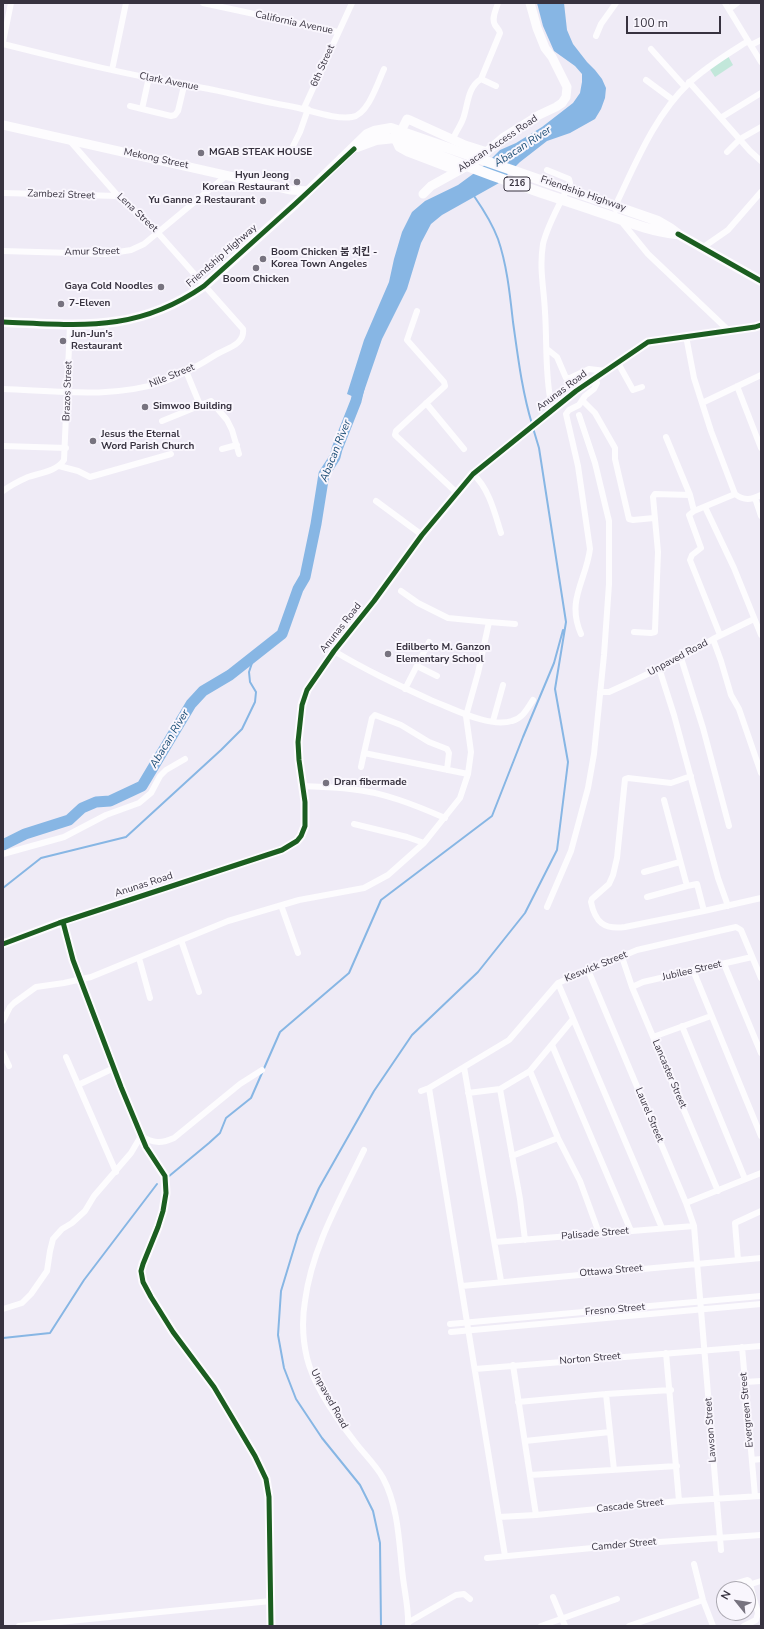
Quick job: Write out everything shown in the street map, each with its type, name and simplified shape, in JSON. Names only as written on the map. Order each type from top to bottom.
[{"type":"main road","name":"Friendship Highway","points":[[3,322],[70,324],[112,323],[139,318],[164,309],[190,296],[204,286],[309,191],[367,134],[374,131],[391,128],[403,136],[561,200],[628,222],[666,233],[678,234]]},
{"type":"main road","name":"Friendship Highway","points":[[403,136],[658,221],[761,281]]},
{"type":"street","points":[[3,43],[11,3]]},
{"type":"street","points":[[112,70],[126,3]]},
{"type":"street","name":"California Avenue","points":[[203,3],[338,32]]},
{"type":"street","name":"6th Street","points":[[292,148],[300,132],[306,109],[338,32],[352,3]]},
{"type":"street","points":[[453,139],[464,116],[467,98],[477,81],[481,79],[500,33],[493,23],[493,17],[498,3]]},
{"type":"street","name":"Abacan Access Road","points":[[423,194],[431,186],[487,152],[504,137],[539,115],[562,103],[566,97],[567,88],[552,57],[545,48],[537,28],[530,3]]},
{"type":"street","points":[[596,36],[601,24],[616,3]]},
{"type":"street","points":[[725,3],[761,62]]},
{"type":"street","points":[[730,9],[737,3]]},
{"type":"street","points":[[728,330],[648,254],[617,217],[616,211],[618,200],[649,138],[673,100],[708,66],[750,43],[761,40]]},
{"type":"street","name":"Clark Avenue","points":[[3,43],[184,86],[336,116],[353,117],[361,112],[367,105],[384,69]]},
{"type":"street","points":[[651,49],[722,117],[750,151],[761,161]]},
{"type":"street","points":[[142,109],[149,77]]},
{"type":"street","points":[[481,79],[496,86]]},
{"type":"street","points":[[646,80],[673,100]]},
{"type":"street","points":[[130,106],[172,116],[176,115],[184,86]]},
{"type":"street","points":[[722,117],[761,93]]},
{"type":"street","points":[[458,171],[408,152],[399,147],[403,136],[405,121],[410,120],[487,152]]},
{"type":"street","name":"Mekong Street","points":[[3,125],[291,190],[309,191]]},
{"type":"street","points":[[727,152],[740,139],[761,127]]},
{"type":"street","name":"Lena Street","points":[[70,141],[118,196],[158,233],[204,286]]},
{"type":"street","points":[[547,170],[569,179],[570,183],[552,219],[544,244],[541,272],[547,349],[546,376],[550,397]]},
{"type":"street","name":"Amur Street","points":[[3,251],[106,254],[119,253],[144,244],[226,175]]},
{"type":"street","points":[[702,248],[728,230],[761,192]]},
{"type":"street","name":"Zambezi Street","points":[[3,193],[118,196]]},
{"type":"street","name":"Nile Street","points":[[3,389],[106,393],[134,389],[163,382],[186,371],[239,343],[244,334],[243,329],[204,286]]},
{"type":"street","points":[[418,311],[407,340],[445,385],[444,389],[426,403],[396,431],[395,436],[457,493]]},
{"type":"street","name":"Brazos Street","points":[[59,466],[65,457],[66,448],[70,324]]},
{"type":"street","name":"Anunas Road","points":[[3,944],[63,922],[282,850],[293,844],[301,836],[305,826],[306,812],[298,742],[302,705],[307,690],[334,651],[374,601],[422,535],[474,473],[582,386],[648,342],[761,325]]},
{"type":"street","points":[[686,336],[694,378],[735,494],[741,499],[746,500],[761,495]]},
{"type":"street","points":[[547,349],[557,356],[566,378],[570,378],[589,369],[606,371]]},
{"type":"street","points":[[618,363],[633,390],[642,387]]},
{"type":"street","points":[[186,371],[200,405]]},
{"type":"street","points":[[702,403],[761,375]]},
{"type":"street","points":[[581,634],[576,623],[574,608],[582,577],[588,562],[590,549],[578,466],[566,414],[568,410],[579,405],[596,386],[597,381],[595,378]]},
{"type":"street","points":[[737,386],[761,448]]},
{"type":"street","points":[[582,400],[595,413],[615,448],[615,460],[629,519],[654,518]]},
{"type":"street","points":[[162,421],[211,401],[227,420],[232,430],[239,454]]},
{"type":"street","points":[[426,403],[464,449]]},
{"type":"street","points":[[548,907],[571,851],[588,788],[594,754],[609,584],[609,521],[595,463],[579,415]]},
{"type":"street","points":[[666,437],[690,495],[694,511]]},
{"type":"street","points":[[222,449],[237,445]]},
{"type":"street","points":[[3,446],[66,448]]},
{"type":"street","points":[[3,491],[12,484],[59,466],[78,471],[90,477],[171,454]]},
{"type":"street","points":[[474,473],[484,489],[501,533]]},
{"type":"street","points":[[634,632],[655,632],[658,552],[652,501],[653,497],[655,494],[690,495]]},
{"type":"street","points":[[720,636],[690,560],[692,555],[701,548],[690,515],[694,511],[735,494]]},
{"type":"street","points":[[755,498],[761,516]]},
{"type":"street","points":[[376,501],[422,535]]},
{"type":"street","points":[[705,507],[734,568],[761,635]]},
{"type":"street","points":[[401,591],[418,603],[448,618],[515,624]]},
{"type":"street","name":"Unpaved Road","points":[[600,692],[609,692],[681,658],[713,639],[754,619]]},
{"type":"street","points":[[4,1018],[14,1003],[32,989],[42,985],[52,985],[102,973],[228,921],[299,900],[364,888],[388,875],[424,843],[460,798],[468,774],[471,752],[466,716],[478,673],[489,622]]},
{"type":"street","points":[[713,639],[731,695],[739,709],[761,773]]},
{"type":"street","points":[[405,689],[429,642]]},
{"type":"street","points":[[334,651],[369,672],[466,716],[502,722],[512,721],[525,714],[533,700]]},
{"type":"street","points":[[681,658],[703,728],[729,826]]},
{"type":"street","points":[[417,666],[437,676]]},
{"type":"street","points":[[659,668],[691,776],[718,878],[728,906]]},
{"type":"street","points":[[494,721],[503,685]]},
{"type":"street","points":[[362,767],[372,718],[376,715],[401,725],[429,742],[447,749],[449,753],[447,770]]},
{"type":"street","points":[[364,753],[468,774]]},
{"type":"street","points":[[3,854],[64,837],[106,815],[139,803],[151,793],[166,770],[185,758]]},
{"type":"street","points":[[691,776],[671,783],[628,778],[625,780],[617,858],[613,875],[609,884],[594,897],[591,902],[598,920],[605,926],[613,928],[625,927],[761,898]]},
{"type":"street","points":[[303,786],[351,789],[368,792],[406,802],[445,818]]},
{"type":"street","points":[[664,800],[687,886]]},
{"type":"street","points":[[354,824],[407,836],[424,843]]},
{"type":"street","points":[[644,872],[680,862]]},
{"type":"street","points":[[647,896],[697,884],[704,911]]},
{"type":"street","points":[[281,905],[298,953]]},
{"type":"street","points":[[63,922],[70,951],[114,1068],[141,1136],[146,1147],[162,1170],[166,1184],[165,1201],[161,1220],[143,1264],[142,1277],[150,1297],[173,1332],[214,1387],[262,1468],[269,1497],[271,1626]]},
{"type":"street","name":"Keswick Street","points":[[421,1091],[429,1088],[509,1040],[558,983],[637,950],[736,927],[741,930],[752,957]]},
{"type":"street","points":[[181,940],[199,992]]},
{"type":"street","name":"Lancaster Street","points":[[622,957],[632,987],[718,1191]]},
{"type":"street","points":[[752,957],[761,978]]},
{"type":"street","name":"Jubilee Street","points":[[632,987],[643,982],[752,957]]},
{"type":"street","points":[[139,958],[150,998]]},
{"type":"street","points":[[724,964],[761,1054]]},
{"type":"street","name":"Laurel Street","points":[[588,970],[686,1203],[694,1226],[701,1306]]},
{"type":"street","points":[[693,970],[761,1136]]},
{"type":"street","points":[[558,983],[662,1228]]},
{"type":"street","points":[[653,1037],[711,1016]]},
{"type":"street","points":[[468,1093],[500,1089],[530,1070],[574,1019]]},
{"type":"street","points":[[682,1026],[745,1179]]},
{"type":"street","points":[[552,1045],[631,1231]]},
{"type":"street","points":[[3,1053],[9,1066]]},
{"type":"street","points":[[66,1057],[116,1172]]},
{"type":"street","points":[[464,1067],[501,1281]]},
{"type":"street","points":[[78,1085],[114,1068]]},
{"type":"street","points":[[141,1136],[154,1142],[168,1141],[240,1084],[262,1070]]},
{"type":"street","points":[[530,1070],[558,1138],[580,1181],[599,1233]]},
{"type":"street","points":[[429,1088],[505,1556]]},
{"type":"street","points":[[500,1089],[525,1240]]},
{"type":"street","points":[[3,1309],[22,1303],[31,1294],[47,1271],[53,1239],[62,1229],[82,1214],[94,1196],[131,1153],[141,1136]]},
{"type":"street","points":[[512,1156],[558,1138]]},
{"type":"street","name":"Unpaved Road","points":[[364,1150],[325,1232],[311,1272],[305,1301],[305,1341],[307,1358],[313,1376],[327,1401],[347,1433],[378,1471],[387,1487],[397,1528],[408,1624]]},
{"type":"street","points":[[686,1203],[761,1173]]},
{"type":"street","points":[[738,1260],[735,1223],[761,1211]]},
{"type":"street","name":"Palisade Street","points":[[495,1242],[694,1226]]},
{"type":"street","name":"Ottawa Street","points":[[462,1286],[501,1281],[761,1258]]},
{"type":"street","name":"Fresno Street","points":[[451,1332],[701,1306],[761,1296]]},
{"type":"street","name":"Fresno Street","points":[[450,1324],[701,1306],[761,1304]]},
{"type":"street","name":"Lawson Street","points":[[701,1306],[714,1469],[718,1498],[721,1550]]},
{"type":"street","name":"Norton Street","points":[[475,1369],[705,1349],[761,1346]]},
{"type":"street","name":"Evergreen Street","points":[[742,1348],[752,1460],[758,1496]]},
{"type":"street","points":[[666,1353],[671,1390],[680,1501]]},
{"type":"street","points":[[513,1365],[536,1516]]},
{"type":"street","points":[[745,1382],[761,1381]]},
{"type":"street","points":[[518,1402],[671,1390]]},
{"type":"street","points":[[606,1394],[614,1470]]},
{"type":"street","points":[[525,1441],[610,1432]]},
{"type":"street","points":[[752,1460],[761,1459]]},
{"type":"street","points":[[530,1475],[677,1466]]},
{"type":"street","name":"Cascade Street","points":[[499,1517],[536,1516],[680,1501],[758,1496]]},
{"type":"street","name":"Camder Street","points":[[487,1558],[645,1543],[721,1539],[761,1535]]},
{"type":"street","points":[[694,1564],[703,1600],[712,1625],[706,1626]]},
{"type":"street","points":[[408,1624],[456,1595],[464,1594],[470,1599]]},
{"type":"street","points":[[553,1597],[565,1626]]},
{"type":"street","points":[[541,1626],[617,1599]]},
{"type":"street","points":[[629,1626],[703,1600]]},
{"type":"street","points":[[19,1626],[271,1601]]},
{"type":"street","points":[[756,1605],[758,1613],[756,1620]]},
{"type":"street","points":[[744,1626],[754,1621]]},
{"type":"green space","points":[[728,56],[733,65],[715,77],[709,68]]},
{"type":"water","points":[[537,3],[564,3],[567,30],[573,44],[602,79],[606,88],[605,98],[601,109],[595,119],[570,133],[547,141],[520,162],[499,183],[442,215],[431,224],[421,243],[407,289],[382,339],[361,400],[347,394],[364,340],[389,282],[402,232],[412,212],[425,201],[458,185],[486,164],[500,150],[516,143],[542,127],[573,103],[580,93],[582,74],[575,66],[554,51],[543,26]]},
{"type":"waterway","points":[[474,196],[493,227],[504,259],[521,374],[532,424]]},
{"type":"waterway","name":"Abacan River","points":[[3,845],[25,834],[69,820],[82,808],[96,802],[110,801],[142,786],[191,704],[203,691],[230,675],[282,634],[298,589],[305,577],[316,524],[324,474],[335,457],[356,401],[360,384]]},
{"type":"waterway","points":[[381,1626],[380,1543],[373,1511],[360,1485],[322,1438],[296,1399],[284,1368],[278,1335],[281,1291],[298,1235],[319,1188],[374,1091],[412,1035],[478,972],[525,913],[557,850],[568,762],[555,689],[566,622],[539,448],[533,428]]},
{"type":"waterway","points":[[168,1177],[220,1133],[226,1118],[251,1098],[280,1032],[349,973],[381,900],[492,816],[554,663],[563,630]]},
{"type":"waterway","points":[[3,888],[41,858],[126,837],[221,750],[242,729],[255,702],[256,692],[250,682],[249,672],[254,657]]},
{"type":"waterway","points":[[3,1338],[50,1333],[84,1280],[157,1184]]},
{"type":"cycle path","points":[[3,322],[58,324],[107,323],[131,319],[155,312],[179,301],[204,286],[354,149]]},
{"type":"cycle path","points":[[678,234],[761,281]]},
{"type":"cycle path","points":[[3,944],[59,923],[282,850],[297,841],[305,826],[305,802],[298,742],[302,705],[307,690],[334,651],[374,601],[422,535],[473,474],[576,391],[648,342],[761,325]]},
{"type":"cycle path","points":[[63,922],[73,960],[121,1087],[146,1147],[165,1176],[166,1193],[163,1211],[141,1271],[143,1282],[173,1332],[214,1387],[255,1456],[266,1479],[269,1497],[271,1626]]},
{"type":"place","name":"MGAB STEAK HOUSE","points":[[201,153]]},
{"type":"place","name":"Hyun Jeong Korean Restaurant","points":[[297,182]]},
{"type":"place","name":"Yu Ganne 2 Restaurant","points":[[263,201]]},
{"type":"place","name":"Boom Chicken 붐 치킨 - Korea Town Angeles","points":[[263,259]]},
{"type":"place","name":"Boom Chicken","points":[[256,268]]},
{"type":"place","name":"Gaya Cold Noodles","points":[[161,287]]},
{"type":"place","name":"7-Eleven","points":[[61,304]]},
{"type":"place","name":"Jun-Jun's Restaurant","points":[[63,341]]},
{"type":"place","name":"Simwoo Building","points":[[145,407]]},
{"type":"place","name":"Jesus the Eternal Word Parish Church","points":[[93,441]]},
{"type":"place","name":"Edilberto M. Ganzon Elementary School","points":[[388,654]]},
{"type":"place","name":"Dran fibermade","points":[[326,783]]}]
